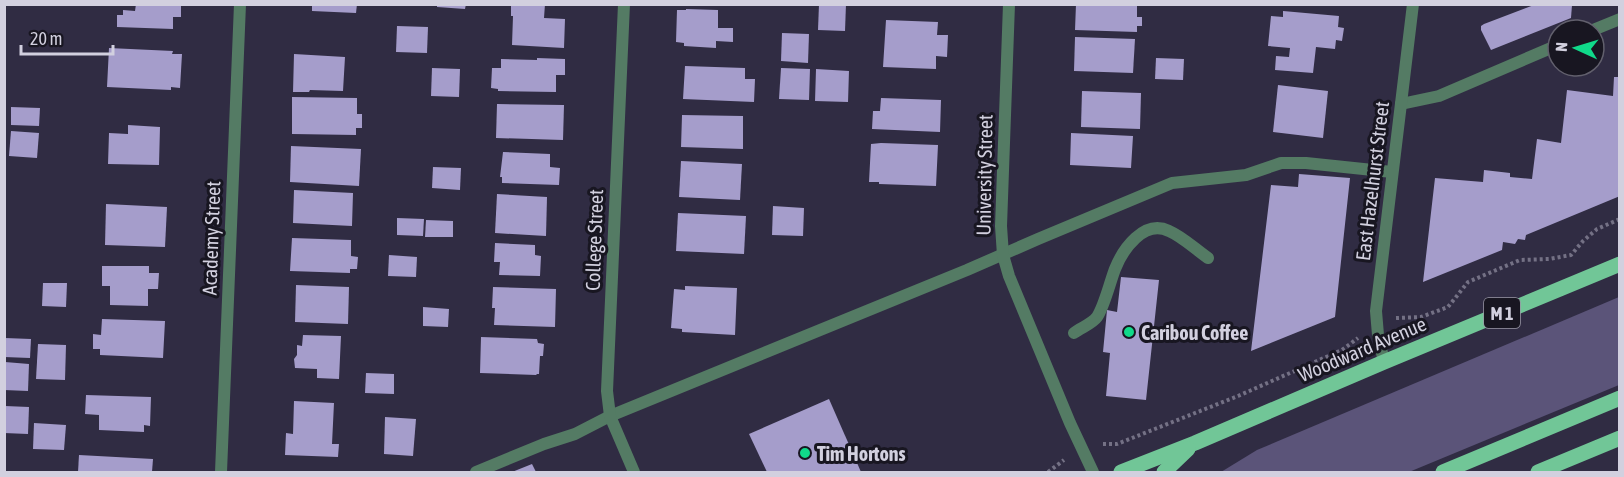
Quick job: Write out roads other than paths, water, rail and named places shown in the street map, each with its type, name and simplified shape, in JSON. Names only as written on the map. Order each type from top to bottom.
[{"type":"main road","name":"Woodward Avenue","points":[[1121,472],[1620,264]]},
{"type":"main road","points":[[1443,472],[1620,398]]},
{"type":"main road","points":[[1538,472],[1620,438]]},
{"type":"main road","points":[[1164,472],[1195,443]]},
{"type":"street","name":"Academy Street","points":[[221,472],[240,4]]},
{"type":"street","name":"College Street","points":[[624,4],[607,391],[610,416],[634,472]]},
{"type":"street","name":"University Street","points":[[1009,4],[1001,226],[1003,255],[1009,276],[1039,349],[1093,472]]},
{"type":"street","name":"East Hazelhurst Street","points":[[1384,362],[1378,335],[1376,310],[1413,4]]},
{"type":"street","points":[[1606,25],[1620,19]]},
{"type":"street","points":[[1401,104],[1439,96],[1546,50]]},
{"type":"street","points":[[476,472],[575,434],[610,416],[1172,183],[1246,175],[1281,163],[1306,163],[1392,172]]},
{"type":"street","points":[[1074,333],[1096,318],[1124,250],[1138,235],[1152,228],[1167,229],[1208,258]]},
{"type":"place","name":"Caribou Coffee","points":[[1129,332]]},
{"type":"place","name":"Tim Hortons","points":[[805,453]]}]
